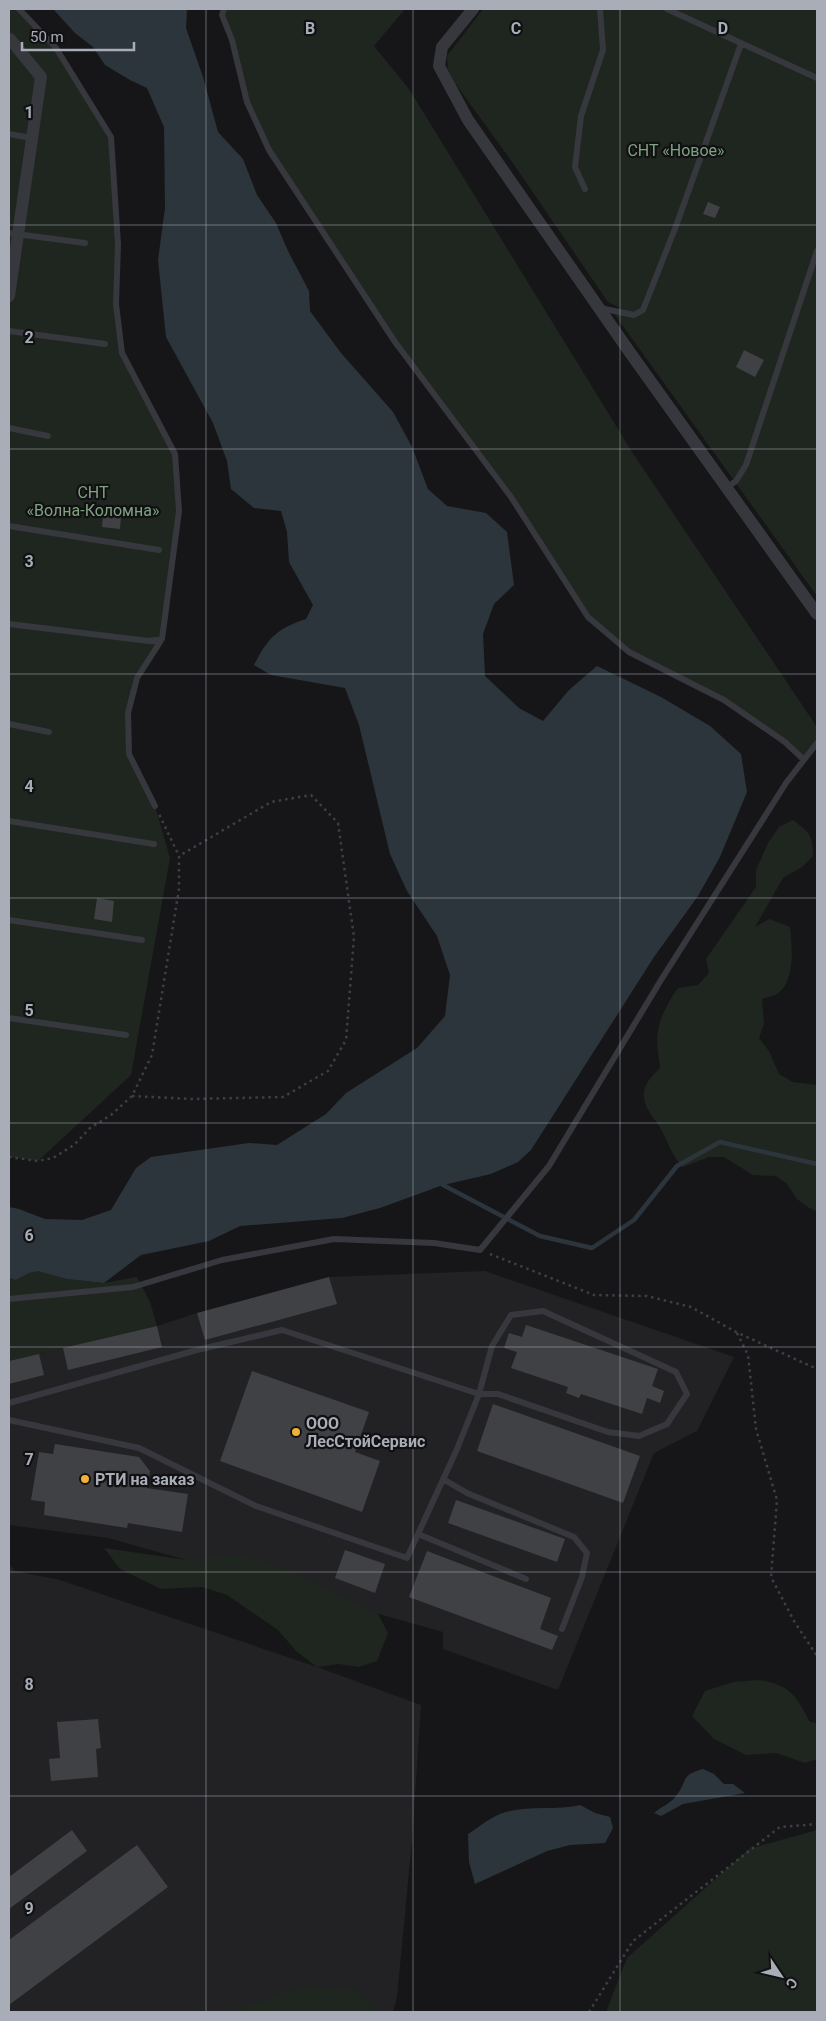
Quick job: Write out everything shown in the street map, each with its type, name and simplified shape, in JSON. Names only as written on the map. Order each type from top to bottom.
[{"type":"street","points":[[473,9],[442,47],[439,66],[468,120],[726,488],[817,614]]},
{"type":"street","points":[[9,38],[41,77],[32,138],[13,234],[9,296]]},
{"type":"lane","points":[[19,9],[56,48],[111,137],[118,244],[116,304],[122,353],[175,454],[179,511],[162,639],[137,678],[128,713],[130,754],[155,806]]},
{"type":"lane","points":[[224,9],[222,15],[232,40],[247,102],[269,150],[395,342],[511,498],[588,617],[629,652],[724,700],[785,742],[803,760]]},
{"type":"lane","points":[[585,189],[575,167],[581,116],[603,50],[600,9]]},
{"type":"lane","points":[[667,9],[817,78]]},
{"type":"lane","points":[[599,308],[634,315],[644,310],[741,44]]},
{"type":"lane","points":[[9,134],[32,138]]},
{"type":"lane","points":[[13,234],[85,243]]},
{"type":"lane","points":[[726,488],[736,481],[746,465],[817,252]]},
{"type":"lane","points":[[9,331],[105,344]]},
{"type":"lane","points":[[9,428],[48,436]]},
{"type":"lane","points":[[9,526],[160,550]]},
{"type":"lane","points":[[9,624],[149,641],[162,639]]},
{"type":"lane","points":[[9,724],[49,732]]},
{"type":"lane","points":[[9,1299],[133,1287],[222,1260],[334,1239],[434,1242],[480,1250],[549,1166],[661,980],[786,783],[817,743]]},
{"type":"lane","points":[[9,821],[154,844]]},
{"type":"lane","points":[[9,920],[142,940]]},
{"type":"lane","points":[[9,1018],[126,1035]]},
{"type":"lane","points":[[9,1403],[197,1350],[282,1330],[479,1394],[498,1394],[608,1432],[639,1436],[667,1424],[687,1394],[676,1372],[543,1311],[512,1315],[492,1346],[479,1394],[443,1480],[407,1558],[256,1506],[139,1448],[9,1420]]},
{"type":"lane","points":[[443,1480],[467,1493],[574,1537],[587,1553],[582,1577],[562,1629]]},
{"type":"lane","points":[[418,1534],[526,1579]]},
{"type":"path","points":[[132,1096],[192,1099],[283,1097],[328,1071],[346,1040],[354,937],[338,823],[311,795],[271,802],[179,856]]},
{"type":"path","points":[[9,1158],[38,1161],[53,1158],[74,1145],[90,1128],[110,1115],[132,1096],[152,1055],[179,889],[179,856],[155,806]]},
{"type":"path","points":[[480,1250],[594,1295],[647,1296],[690,1306],[736,1332],[817,1369]]},
{"type":"path","points":[[736,1332],[748,1355],[756,1429],[777,1500],[771,1577],[794,1621],[817,1656]]},
{"type":"path","points":[[589,2012],[632,1942],[780,1827],[817,1824]]},
{"type":"shaded area","points":[[53,9],[187,9],[186,28],[203,77],[218,132],[243,159],[257,195],[276,223],[309,291],[310,311],[341,353],[393,412],[412,447],[428,489],[447,506],[486,513],[507,532],[514,585],[494,604],[483,634],[485,676],[519,708],[543,721],[569,690],[597,666],[661,697],[710,726],[741,754],[747,792],[720,857],[698,896],[654,957],[531,1150],[518,1162],[491,1174],[443,1185],[380,1208],[342,1218],[240,1226],[209,1241],[141,1255],[104,1283],[67,1279],[38,1271],[29,1273],[16,1280],[9,1278],[9,1207],[45,1219],[82,1220],[111,1210],[136,1168],[151,1157],[249,1143],[277,1145],[326,1114],[346,1093],[417,1048],[445,1016],[450,975],[437,936],[407,891],[390,854],[359,725],[345,688],[271,675],[254,665],[269,641],[280,631],[306,619],[313,605],[289,562],[287,532],[281,511],[254,508],[231,489],[227,461],[213,423],[166,337],[158,260],[165,208],[164,127],[147,88],[105,65],[93,47],[75,33]]},
{"type":"shaded area","points":[[485,1271],[734,1357],[697,1431],[654,1453],[558,1690],[443,1649],[443,1632],[108,1538],[9,1525],[9,1361],[157,1326],[197,1313],[329,1277]]},
{"type":"shaded area","points":[[9,1564],[15,1571],[60,1580],[317,1667],[421,1705],[412,1840],[397,1997],[393,2012],[9,2012]]},
{"type":"shaded area","points":[[703,1769],[714,1774],[724,1784],[733,1784],[745,1793],[683,1804],[661,1816],[654,1813],[674,1798],[688,1776]]},
{"type":"shaded area","points":[[580,1805],[595,1813],[610,1817],[613,1828],[605,1843],[570,1845],[547,1851],[475,1884],[469,1862],[468,1834],[491,1818],[506,1812]]},
{"type":"green space","name":"СНТ «Волна-Коломна»","points":[[9,9],[19,9],[56,48],[111,137],[118,244],[116,304],[122,353],[175,454],[179,511],[162,639],[137,678],[128,713],[129,754],[155,806],[170,858],[131,1075],[38,1161],[9,1157]]},
{"type":"green space","points":[[224,9],[405,9],[374,46],[409,89],[634,455],[817,727],[817,743],[803,759],[724,700],[629,652],[588,617],[511,497],[395,342],[269,150],[247,102],[222,15]]},
{"type":"green space","name":"СНТ «Новое»","points":[[483,9],[817,9],[817,596],[615,315],[620,308],[608,302],[510,159],[455,83],[448,70],[447,56]]},
{"type":"green space","points":[[793,820],[809,835],[813,856],[802,867],[783,878],[755,927],[769,919],[790,927],[791,944],[790,973],[787,981],[777,994],[762,999],[764,1024],[759,1038],[769,1051],[779,1074],[793,1082],[817,1085],[817,1211],[809,1208],[797,1199],[786,1183],[776,1176],[753,1175],[724,1157],[709,1157],[683,1167],[673,1153],[644,1099],[644,1090],[647,1083],[660,1068],[657,1033],[667,1006],[678,988],[698,985],[709,973],[706,959],[756,887],[756,870],[768,843],[779,827]]},
{"type":"green space","points":[[38,1270],[67,1279],[104,1283],[137,1277],[150,1302],[157,1326],[9,1361],[9,1278],[16,1280]]},
{"type":"green space","points":[[104,1548],[187,1560],[235,1555],[259,1560],[302,1576],[378,1614],[388,1633],[377,1661],[359,1667],[338,1664],[317,1667],[296,1651],[278,1630],[227,1595],[202,1587],[161,1589],[120,1569]]},
{"type":"green space","points":[[759,1680],[770,1682],[786,1689],[801,1705],[810,1722],[817,1723],[817,1759],[805,1763],[776,1753],[746,1755],[714,1739],[692,1716],[705,1691],[733,1682]]},
{"type":"green space","points":[[817,1830],[817,2012],[606,2012],[627,1958],[749,1849]]},
{"type":"green space","points":[[303,1985],[359,1990],[378,2012],[231,2012]]},
{"type":"building","points":[[708,202],[720,207],[715,218],[703,214]]},
{"type":"building","points":[[744,350],[764,360],[755,377],[736,367]]},
{"type":"building","points":[[103,515],[121,516],[120,529],[102,527]]},
{"type":"building","points":[[97,898],[114,901],[112,922],[94,919]]},
{"type":"building","points":[[329,1277],[337,1304],[205,1340],[197,1313]]},
{"type":"building","points":[[526,1325],[658,1369],[652,1386],[664,1391],[660,1403],[647,1398],[642,1414],[581,1394],[579,1398],[566,1393],[568,1387],[511,1368],[517,1352],[504,1348],[509,1333],[522,1337]]},
{"type":"building","points":[[157,1326],[162,1347],[68,1370],[63,1348]]},
{"type":"building","points":[[39,1354],[44,1375],[9,1384],[9,1361]]},
{"type":"building","name":"ООО ЛесСтойСервис","points":[[252,1371],[369,1412],[355,1452],[380,1461],[362,1512],[220,1461]]},
{"type":"building","points":[[493,1404],[640,1456],[623,1503],[477,1451]]},
{"type":"building","name":"РТИ на заказ","points":[[55,1444],[139,1457],[150,1471],[147,1488],[188,1494],[182,1532],[128,1523],[127,1528],[44,1515],[45,1502],[31,1500],[39,1452],[53,1454]]},
{"type":"building","points":[[456,1500],[565,1539],[557,1562],[448,1523]]},
{"type":"building","points":[[345,1550],[385,1564],[375,1593],[335,1578]]},
{"type":"building","points":[[427,1551],[551,1598],[540,1629],[558,1636],[552,1650],[409,1597]]},
{"type":"building","points":[[98,1719],[101,1748],[96,1749],[98,1777],[51,1781],[49,1759],[60,1758],[57,1722]]},
{"type":"building","points":[[72,1830],[87,1851],[9,1909],[9,1877]]},
{"type":"building","points":[[137,1845],[168,1887],[9,2005],[9,1940]]},
{"type":"waterway","points":[[443,1185],[540,1236],[592,1248],[634,1220],[677,1166],[720,1142],[817,1164]]},
{"type":"place","name":"ООО ЛесСтойСервис","points":[[296,1432]]},
{"type":"place","name":"РТИ на заказ","points":[[85,1479]]}]
